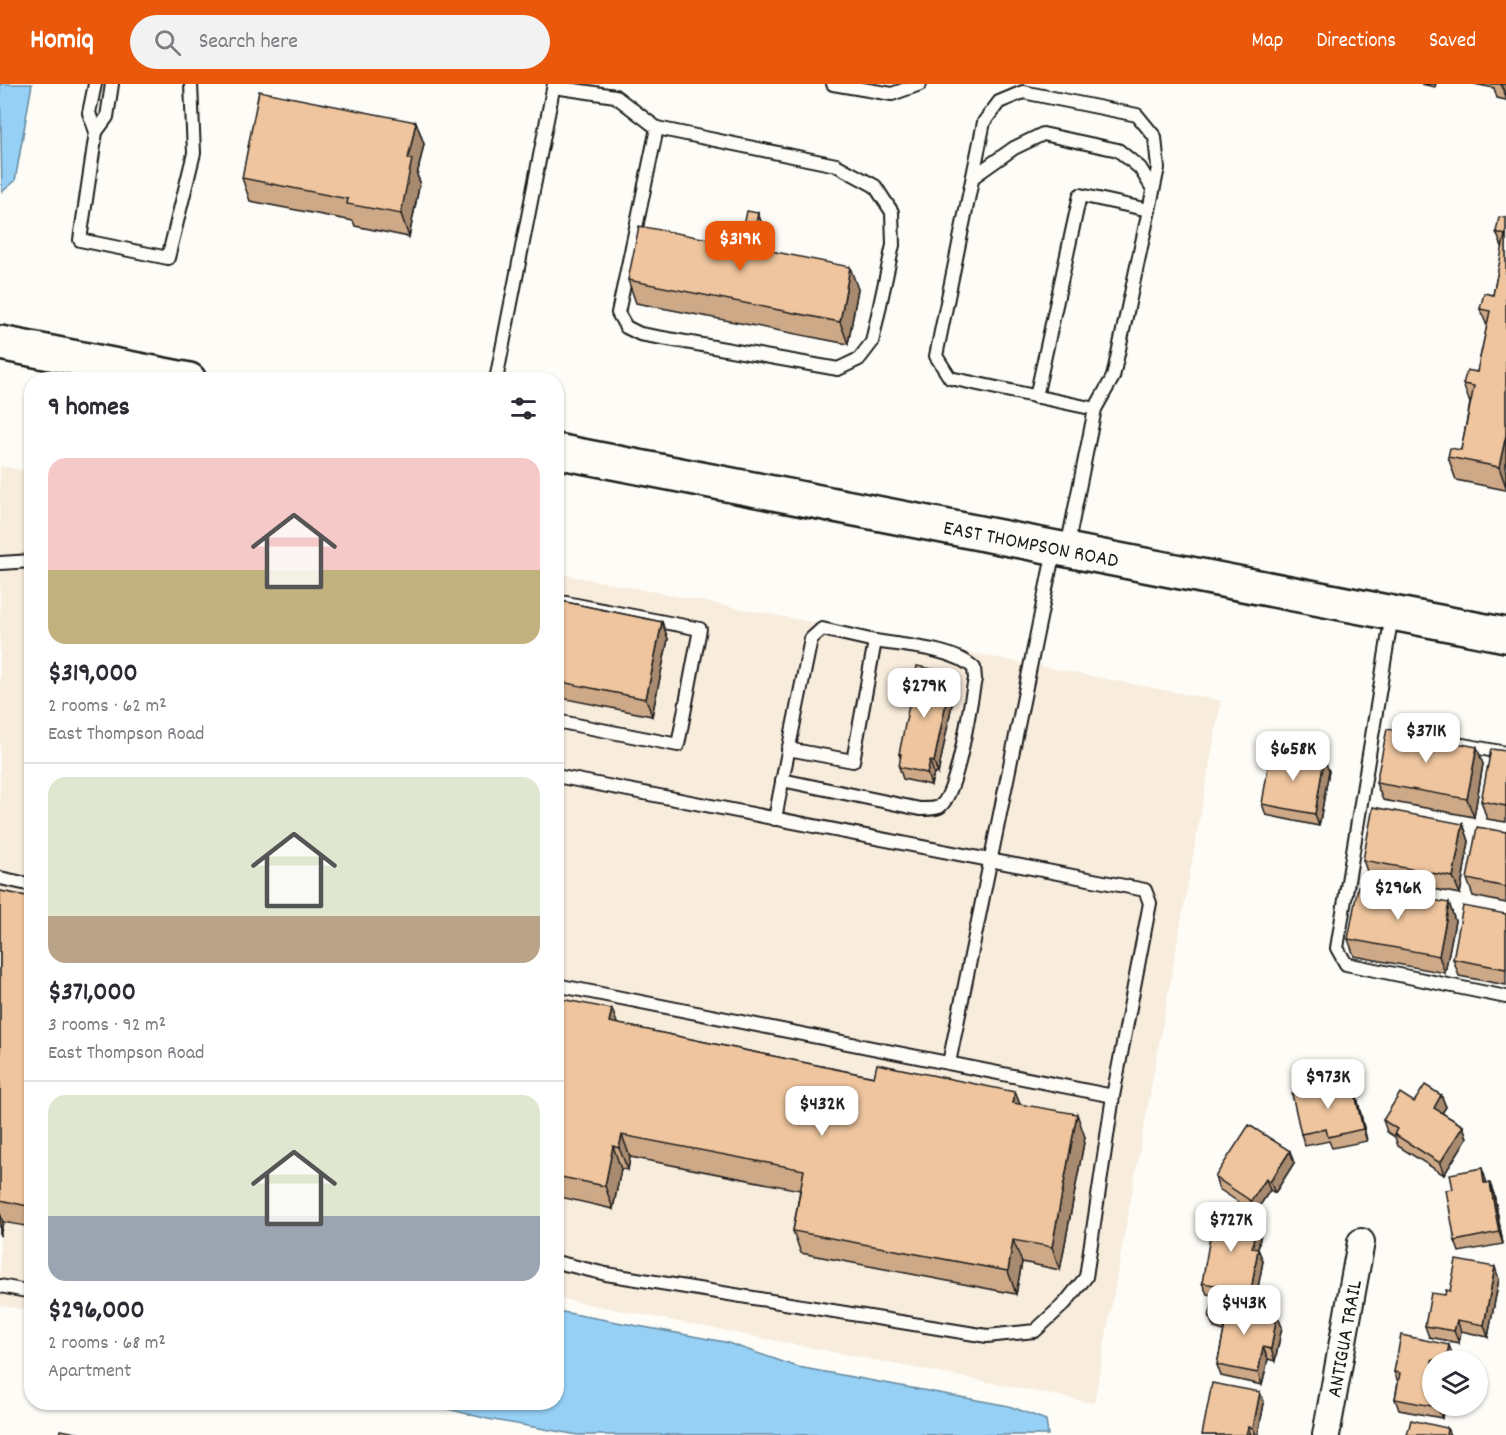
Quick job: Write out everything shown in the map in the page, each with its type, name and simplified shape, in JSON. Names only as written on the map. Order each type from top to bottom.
[{"type":"main road","points":[[0,343],[148,372]]},
{"type":"main road","name":"EAST THOMPSON ROAD","points":[[564,454],[1506,635]]},
{"type":"street","name":"ANTIGUA TRAIL","points":[[1326,1435],[1361,1242]]},
{"type":"lane","points":[[95,84],[89,113],[96,132]]},
{"type":"lane","points":[[112,84],[107,117],[96,132],[80,240],[168,258],[194,153],[191,84]]},
{"type":"lane","points":[[833,84],[892,94],[920,84]]},
{"type":"lane","points":[[498,372],[554,85],[615,96],[657,128],[836,165],[875,186],[892,212],[893,245],[872,342],[859,359],[838,369],[640,334],[626,327],[618,313],[657,128]]},
{"type":"lane","points":[[949,1063],[989,860],[1060,550],[1095,409],[1113,376],[1158,168],[1155,137],[1137,115],[1023,92],[999,102],[984,122],[936,356],[950,378],[1095,409]]},
{"type":"lane","points":[[972,177],[1014,148],[1043,134],[1119,150],[1140,168],[1153,189]]},
{"type":"lane","points":[[1036,397],[1080,195],[1149,210]]},
{"type":"lane","points":[[0,563],[24,562]]},
{"type":"lane","points":[[564,602],[700,628],[678,745],[564,723]]},
{"type":"lane","points":[[1392,613],[1379,730],[1337,948],[1346,964],[1506,997]]},
{"type":"lane","points":[[775,819],[782,780],[811,639],[822,629],[950,654],[965,659],[974,668],[975,679],[956,772],[947,798],[938,807],[920,809],[782,780]]},
{"type":"lane","points":[[789,749],[853,760],[875,641]]},
{"type":"lane","points":[[1451,743],[1506,753]]},
{"type":"lane","points":[[564,778],[1145,890],[1150,903],[1113,1096],[1086,1277],[1065,1303],[1035,1331],[987,1336],[606,1274],[564,1264]]},
{"type":"lane","points":[[0,878],[24,883]]},
{"type":"lane","points":[[564,987],[1113,1096]]},
{"type":"lane","points":[[0,1286],[24,1290]]},
{"type":"shaded area","points":[[0,466],[24,470],[24,1310],[0,1305]]},
{"type":"shaded area","points":[[564,575],[1221,701],[1094,1403],[564,1299]]},
{"type":"water","points":[[0,84],[32,84],[15,181],[2,192]]},
{"type":"water","points":[[564,1312],[725,1342],[798,1367],[1009,1406],[1046,1420],[1048,1435],[578,1435],[488,1419],[452,1410],[564,1410]]},
{"type":"building","points":[[259,91],[416,122],[408,159],[412,159],[401,214],[347,204],[348,199],[242,178]]},
{"type":"building","points":[[747,211],[758,213],[751,247],[850,267],[840,322],[628,280],[639,226],[740,245]]},
{"type":"building","points":[[1499,217],[1506,218],[1506,435],[1499,467],[1448,457],[1450,448],[1461,450],[1474,386],[1463,384],[1467,370],[1477,372],[1490,311],[1480,309],[1484,293],[1493,295],[1505,235],[1496,232]]},
{"type":"building","points":[[564,602],[662,622],[646,699],[564,683]]},
{"type":"building","points":[[917,666],[952,673],[934,762],[930,761],[927,773],[899,767],[901,754],[899,754]]},
{"type":"building","points":[[1387,729],[1477,747],[1467,799],[1376,783]]},
{"type":"building","points":[[1271,749],[1324,759],[1315,814],[1262,804]]},
{"type":"building","points":[[1491,749],[1506,751],[1506,806],[1481,801]]},
{"type":"building","points":[[1373,807],[1463,824],[1453,877],[1363,860]]},
{"type":"building","points":[[1477,827],[1506,832],[1506,887],[1467,879]]},
{"type":"building","points":[[1358,886],[1449,903],[1439,956],[1348,939]]},
{"type":"building","points":[[0,891],[24,896],[24,1205],[0,1200]]},
{"type":"building","points":[[1463,906],[1506,914],[1506,969],[1453,959]]},
{"type":"building","points":[[564,1000],[612,1009],[609,1022],[874,1077],[877,1064],[1015,1092],[1013,1103],[1077,1114],[1052,1247],[1013,1240],[1008,1271],[793,1231],[804,1170],[622,1135],[619,1148],[613,1146],[605,1186],[564,1178]]},
{"type":"building","points":[[1352,1081],[1363,1129],[1328,1137],[1326,1129],[1301,1134],[1292,1094]]},
{"type":"building","points":[[1425,1085],[1441,1095],[1434,1108],[1463,1126],[1440,1163],[1394,1134],[1397,1129],[1383,1120],[1400,1093],[1414,1102]]},
{"type":"building","points":[[1249,1125],[1290,1151],[1270,1182],[1266,1179],[1251,1201],[1215,1177]]},
{"type":"building","points":[[1482,1168],[1484,1183],[1490,1183],[1499,1232],[1455,1241],[1446,1190],[1453,1189],[1450,1174]]},
{"type":"building","points":[[1214,1214],[1257,1221],[1252,1248],[1258,1249],[1251,1291],[1202,1283]]},
{"type":"building","points":[[1456,1260],[1495,1267],[1484,1325],[1457,1320],[1454,1331],[1425,1326],[1431,1293],[1445,1295],[1446,1290],[1450,1291]]},
{"type":"building","points":[[1213,1301],[1277,1315],[1271,1349],[1263,1347],[1258,1373],[1217,1365],[1226,1320],[1209,1317]]},
{"type":"building","points":[[1401,1335],[1449,1345],[1448,1350],[1422,1350],[1422,1404],[1395,1399],[1400,1373],[1394,1372]]},
{"type":"building","points":[[1212,1383],[1260,1392],[1253,1428],[1248,1427],[1246,1435],[1202,1435]]},
{"type":"building","points":[[1411,1420],[1447,1428],[1446,1435],[1407,1435]]},
{"type":"building","points":[[61,1430],[87,1435],[60,1435]]}]
